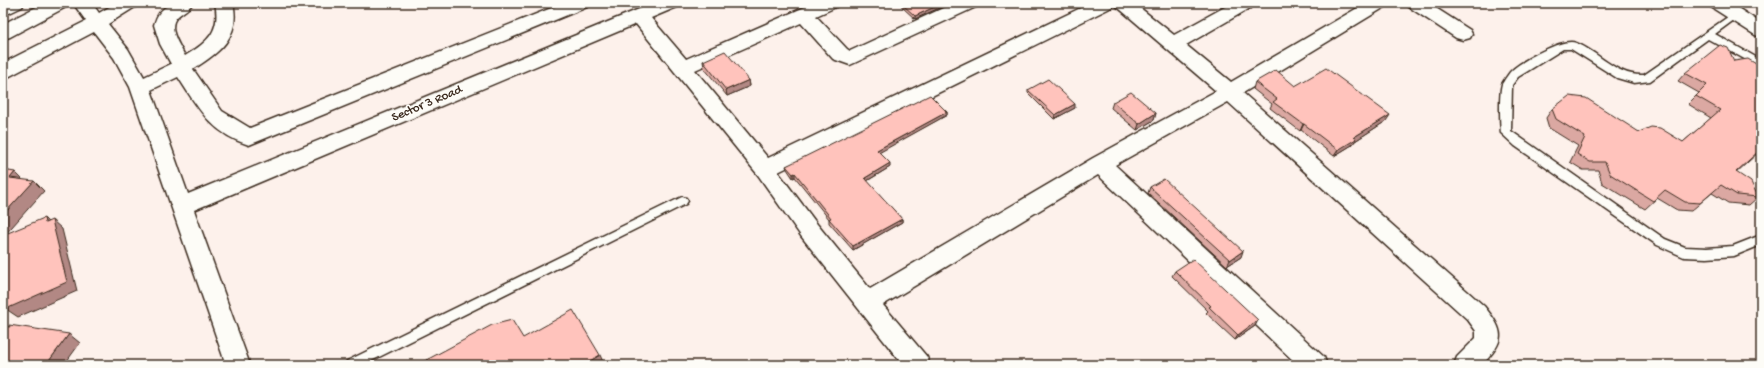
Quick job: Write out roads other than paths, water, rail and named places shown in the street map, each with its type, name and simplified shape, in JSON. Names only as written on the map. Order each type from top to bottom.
[{"type":"main road","points":[[3,10],[16,3]]},
{"type":"main road","points":[[3,32],[59,3]]},
{"type":"street","points":[[82,3],[121,54],[140,86],[238,365]]},
{"type":"street","points":[[3,71],[98,22],[129,3]]},
{"type":"street","points":[[184,3],[167,17],[163,24],[164,33],[182,67],[216,117],[249,137],[581,3]]},
{"type":"street","points":[[140,86],[182,67],[215,43],[224,30],[227,16],[224,3]]},
{"type":"street","name":"Sector 3 Road","points":[[182,206],[671,3]]},
{"type":"street","points":[[683,68],[830,3]]},
{"type":"street","points":[[804,14],[840,54],[850,58],[970,3]]},
{"type":"street","points":[[765,169],[1106,3]]},
{"type":"street","points":[[1123,3],[1230,92],[1476,313],[1488,328],[1488,342],[1466,365]]},
{"type":"street","points":[[1173,44],[1246,3]]},
{"type":"street","points":[[867,303],[1100,164],[1230,92],[1379,3]]},
{"type":"street","points":[[1415,3],[1463,34]]},
{"type":"street","points":[[1717,3],[1761,31]]},
{"type":"street","points":[[639,16],[765,169],[809,230],[918,365]]},
{"type":"street","points":[[1100,164],[1315,365]]},
{"type":"lane","points":[[1735,15],[1646,78],[1634,79],[1621,75],[1573,45],[1562,46],[1554,49],[1514,74],[1507,85],[1504,122],[1506,133],[1519,144],[1666,245],[1684,252],[1734,252],[1761,240]]},
{"type":"lane","points":[[1708,34],[1761,65]]},
{"type":"lane","points":[[351,365],[682,201]]}]
